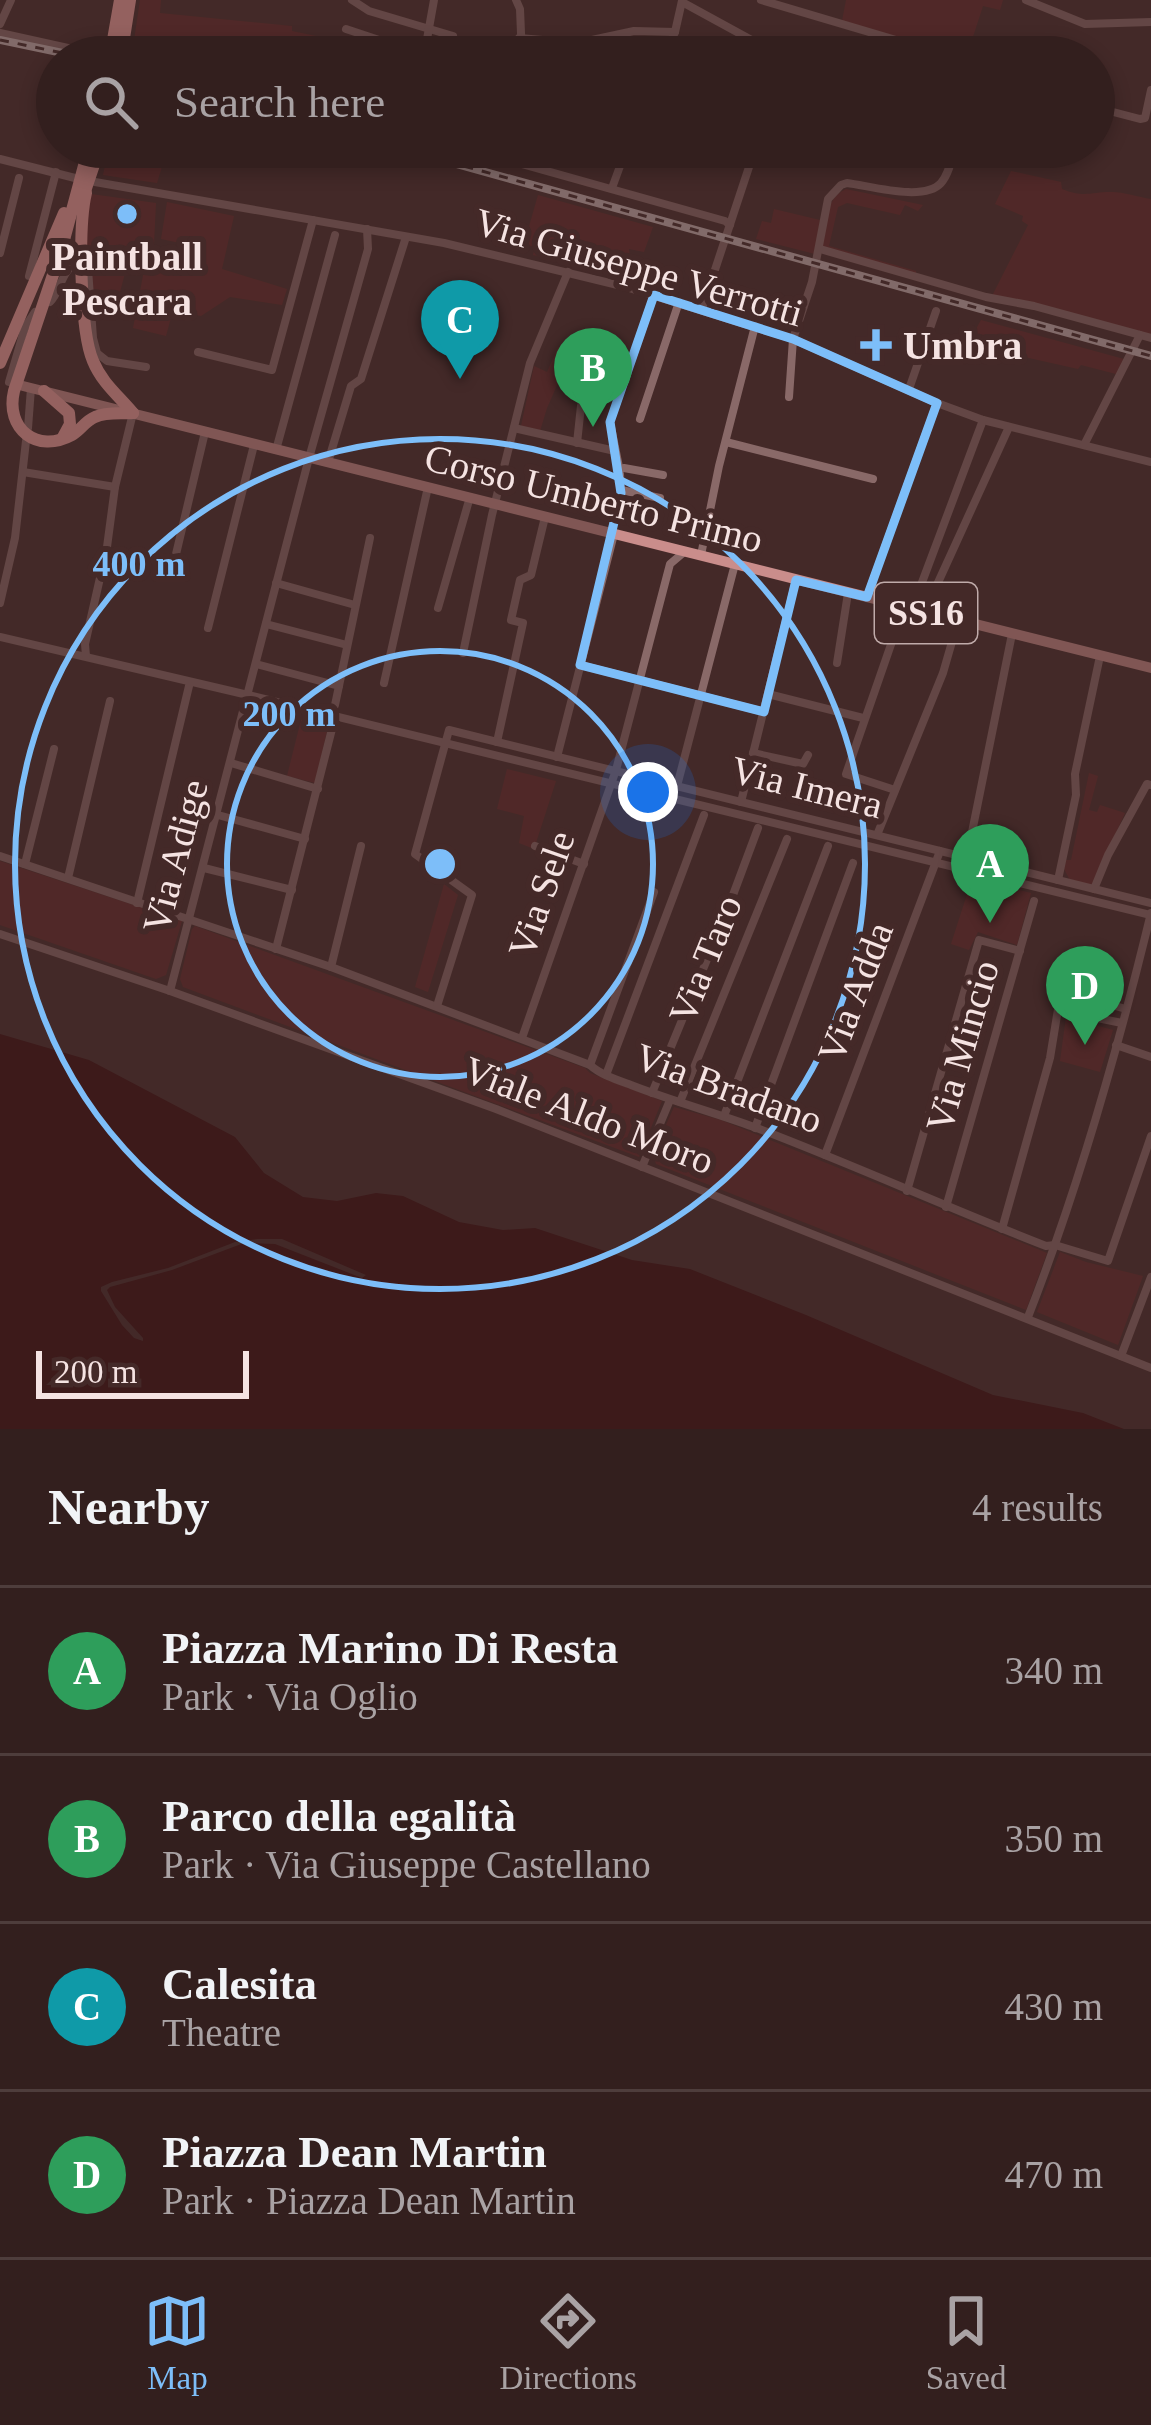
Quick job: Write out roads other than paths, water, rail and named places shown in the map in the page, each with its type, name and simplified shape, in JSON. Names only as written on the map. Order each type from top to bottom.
[{"type":"highway","points":[[112,36],[120,0]]},
{"type":"highway","points":[[124,36],[130,0]]},
{"type":"highway","points":[[86,168],[75,221],[61,251],[13,415],[28,434],[46,441],[74,433],[99,416],[133,413]]},
{"type":"highway","points":[[0,363],[91,168]]},
{"type":"highway","points":[[75,221],[93,362],[133,413]]},
{"type":"highway","points":[[19,386],[69,412],[70,424],[63,437]]},
{"type":"main road","name":"Corso Umberto Primo","points":[[19,386],[1151,668]]},
{"type":"street","points":[[11,0],[3,31],[36,39]]},
{"type":"street","points":[[352,0],[369,11],[453,36]]},
{"type":"street","points":[[428,36],[434,0]]},
{"type":"street","points":[[516,0],[519,36]]},
{"type":"street","points":[[761,0],[882,36]]},
{"type":"street","points":[[1026,0],[1085,24],[1151,22]]},
{"type":"street","points":[[672,36],[682,1],[744,36]]},
{"type":"street","points":[[346,29],[367,36]]},
{"type":"street","points":[[611,36],[674,32]]},
{"type":"street","points":[[1115,112],[1144,118],[1151,90]]},
{"type":"street","name":"Via Giuseppe Verrotti","points":[[0,159],[36,167]]},
{"type":"street","name":"Via Giuseppe Verrotti","points":[[39,168],[83,186],[367,229],[568,272],[793,339],[983,420],[1151,462]]},
{"type":"street","points":[[538,168],[730,225]]},
{"type":"street","points":[[612,188],[619,168]]},
{"type":"street","points":[[702,309],[748,168]]},
{"type":"street","points":[[789,397],[793,339],[812,282],[829,199],[848,183],[928,191],[944,179],[948,168]]},
{"type":"street","points":[[29,276],[56,172]]},
{"type":"street","points":[[0,254],[19,178]]},
{"type":"street","points":[[198,352],[272,370],[313,220]]},
{"type":"street","points":[[367,229],[368,249]]},
{"type":"street","points":[[368,249],[381,232]]},
{"type":"street","points":[[276,450],[334,235]]},
{"type":"street","points":[[328,462],[351,386],[361,379],[406,237]]},
{"type":"street","name":"Via Adige","points":[[170,991],[368,249]]},
{"type":"street","points":[[820,249],[1151,338]]},
{"type":"street","points":[[50,302],[67,270],[82,264],[88,268],[97,353],[107,361],[146,368]]},
{"type":"street","points":[[463,652],[530,363],[568,272]]},
{"type":"street","points":[[557,757],[621,490],[610,422],[654,295]]},
{"type":"street","points":[[640,419],[679,302]]},
{"type":"street","points":[[909,389],[936,311]]},
{"type":"street","points":[[19,386],[25,327],[35,312]]},
{"type":"street","points":[[700,556],[755,326]]},
{"type":"street","points":[[1084,445],[1140,335]]},
{"type":"street","points":[[577,443],[592,370]]},
{"type":"street","points":[[867,598],[937,403]]},
{"type":"street","points":[[86,656],[133,413]]},
{"type":"street","points":[[895,790],[846,774],[983,420]]},
{"type":"street","points":[[913,609],[1009,427]]},
{"type":"street","points":[[514,428],[615,451]]},
{"type":"street","points":[[172,571],[205,432]]},
{"type":"street","points":[[0,603],[15,538],[28,434]]},
{"type":"street","points":[[726,442],[873,479]]},
{"type":"street","points":[[208,628],[254,445]]},
{"type":"street","points":[[621,470],[663,475]]},
{"type":"street","points":[[23,472],[115,488]]},
{"type":"street","points":[[384,683],[428,487]]},
{"type":"street","points":[[621,490],[660,498]]},
{"type":"street","points":[[438,608],[470,497]]},
{"type":"street","points":[[497,742],[523,623],[511,620],[518,587],[531,574],[545,517]]},
{"type":"street","points":[[335,705],[370,538]]},
{"type":"street","points":[[663,548],[670,564],[683,553]]},
{"type":"street","name":"Via Sele","points":[[522,1038],[616,770],[670,564]]},
{"type":"street","points":[[677,786],[734,564]]},
{"type":"street","points":[[741,802],[796,580]]},
{"type":"street","points":[[276,583],[355,605]]},
{"type":"street","points":[[837,663],[848,592]]},
{"type":"street","points":[[877,835],[943,673],[958,621]]},
{"type":"street","points":[[266,623],[347,645]]},
{"type":"street","points":[[967,857],[1012,634]]},
{"type":"street","points":[[0,637],[1151,915],[1055,1245],[1028,1318]]},
{"type":"street","points":[[1058,880],[1100,656]]},
{"type":"street","points":[[256,664],[340,686]]},
{"type":"street","points":[[580,665],[764,712]]},
{"type":"street","points":[[137,904],[189,686]]},
{"type":"street","points":[[768,694],[863,718]]},
{"type":"street","points":[[68,878],[110,701]]},
{"type":"street","points":[[276,949],[333,725]]},
{"type":"street","name":"Via Imera","points":[[444,745],[449,730],[1151,903]]},
{"type":"street","points":[[437,1006],[472,895],[416,854],[444,745]]},
{"type":"street","points":[[25,864],[54,749]]},
{"type":"street","points":[[753,753],[803,764],[808,755]]},
{"type":"street","points":[[230,764],[318,789]]},
{"type":"street","points":[[1094,890],[1123,826],[1151,785]]},
{"type":"street","points":[[218,815],[305,839]]},
{"type":"street","points":[[606,1076],[704,815]]},
{"type":"street","points":[[652,1093],[758,828]]},
{"type":"street","name":"Via Taro","points":[[642,1167],[787,839]]},
{"type":"street","points":[[331,968],[361,846]]},
{"type":"street","points":[[535,846],[584,864]]},
{"type":"street","points":[[724,1116],[829,846]]},
{"type":"street","name":"Via Adda","points":[[825,1155],[940,851]]},
{"type":"street","name":"Via Bradano","points":[[0,856],[437,1006],[590,1065],[606,1076],[825,1155],[1046,1246],[1108,1262],[1147,1165]]},
{"type":"street","points":[[755,1128],[853,863]]},
{"type":"street","points":[[204,868],[292,890]]},
{"type":"street","points":[[590,1065],[654,892]]},
{"type":"street","name":"Via Mincio","points":[[946,1207],[1034,901]]},
{"type":"street","name":"Viale Aldo Moro","points":[[0,934],[496,1109],[1151,1368]]},
{"type":"street","points":[[907,1191],[979,940],[1020,951]]},
{"type":"street","points":[[1002,1229],[1050,1058],[1061,991],[1126,1009]]},
{"type":"street","points":[[1058,1010],[1122,1023]]},
{"type":"street","points":[[1116,1045],[1151,1057]]},
{"type":"street","points":[[1147,1165],[1151,1136]]},
{"type":"street","points":[[1121,1356],[1150,1281]]},
{"type":"railway","points":[[0,40],[36,47]]},
{"type":"railway","points":[[471,168],[1151,356]]},
{"type":"place","name":"Paintball Pescara","points":[[127,214]]},
{"type":"place","name":"Umbra","points":[[876,345]]},
{"type":"place","name":"Calesita","points":[[460,379]]},
{"type":"place","name":"Parco della egalità","points":[[593,427]]},
{"type":"place","name":"Piazza Marino Di Resta","points":[[990,923]]},
{"type":"place","name":"Piazza Dean Martin","points":[[1085,1045]]}]
